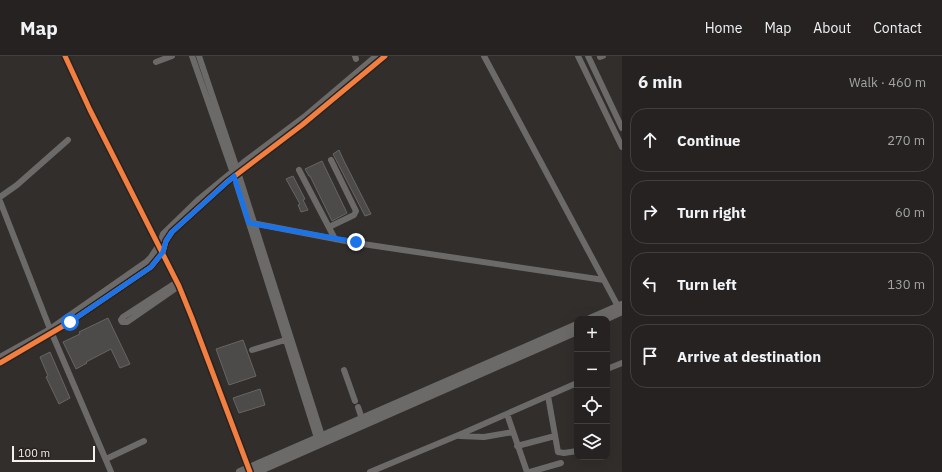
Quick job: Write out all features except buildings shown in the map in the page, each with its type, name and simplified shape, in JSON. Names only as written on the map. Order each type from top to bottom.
[{"type":"main road","points":[[599,316],[621,309]]},
{"type":"main road","points":[[609,316],[621,309]]},
{"type":"main road","points":[[256,472],[321,441],[362,419],[574,326]]},
{"type":"main road","points":[[240,472],[249,470],[321,441],[574,332]]},
{"type":"street","points":[[66,56],[90,110],[178,284],[249,470]]},
{"type":"street","points":[[156,62],[172,56]]},
{"type":"street","points":[[192,56],[236,173]]},
{"type":"street","points":[[199,56],[321,441]]},
{"type":"street","points":[[0,363],[151,267],[163,252],[166,241],[172,232],[236,173],[244,162],[304,117],[377,58],[385,56]]},
{"type":"street","points":[[484,56],[621,309]]},
{"type":"street","points":[[578,56],[622,147]]},
{"type":"street","points":[[588,56],[622,128]]},
{"type":"street","points":[[597,97],[605,93]]},
{"type":"street","points":[[0,197],[17,185],[68,140]]},
{"type":"street","points":[[329,227],[354,215],[356,211],[330,160]]},
{"type":"street","points":[[299,170],[335,239]]},
{"type":"street","points":[[0,357],[51,331],[146,262],[159,245],[163,234],[166,231],[199,199],[236,173]]},
{"type":"street","points":[[0,201],[51,331],[111,472]]},
{"type":"street","points":[[252,223],[335,239],[432,255],[604,280]]},
{"type":"street","points":[[252,223],[285,340],[321,441]]},
{"type":"street","points":[[178,284],[127,322],[122,322],[121,320],[123,317],[178,284]]},
{"type":"street","points":[[252,350],[285,340]]},
{"type":"street","points":[[610,369],[622,363]]},
{"type":"street","points":[[344,370],[355,400]]},
{"type":"street","points":[[370,472],[507,414],[574,383]]},
{"type":"street","points":[[548,396],[558,452],[564,453],[574,451]]},
{"type":"street","points":[[358,407],[362,419]]},
{"type":"street","points":[[507,414],[517,446],[528,472],[561,462]]},
{"type":"street","points":[[456,436],[484,437],[513,432]]},
{"type":"street","points":[[517,446],[555,436]]},
{"type":"street","points":[[106,459],[144,440]]},
{"type":"cycle path","points":[[65,56],[90,110],[179,286],[250,472]]},
{"type":"cycle path","points":[[0,363],[70,322],[151,267],[163,252],[166,241],[172,232],[227,182],[302,125],[385,56]]},
{"type":"route","points":[[70,322],[151,267],[163,252],[169,235],[234,176],[249,223],[356,242]]}]
